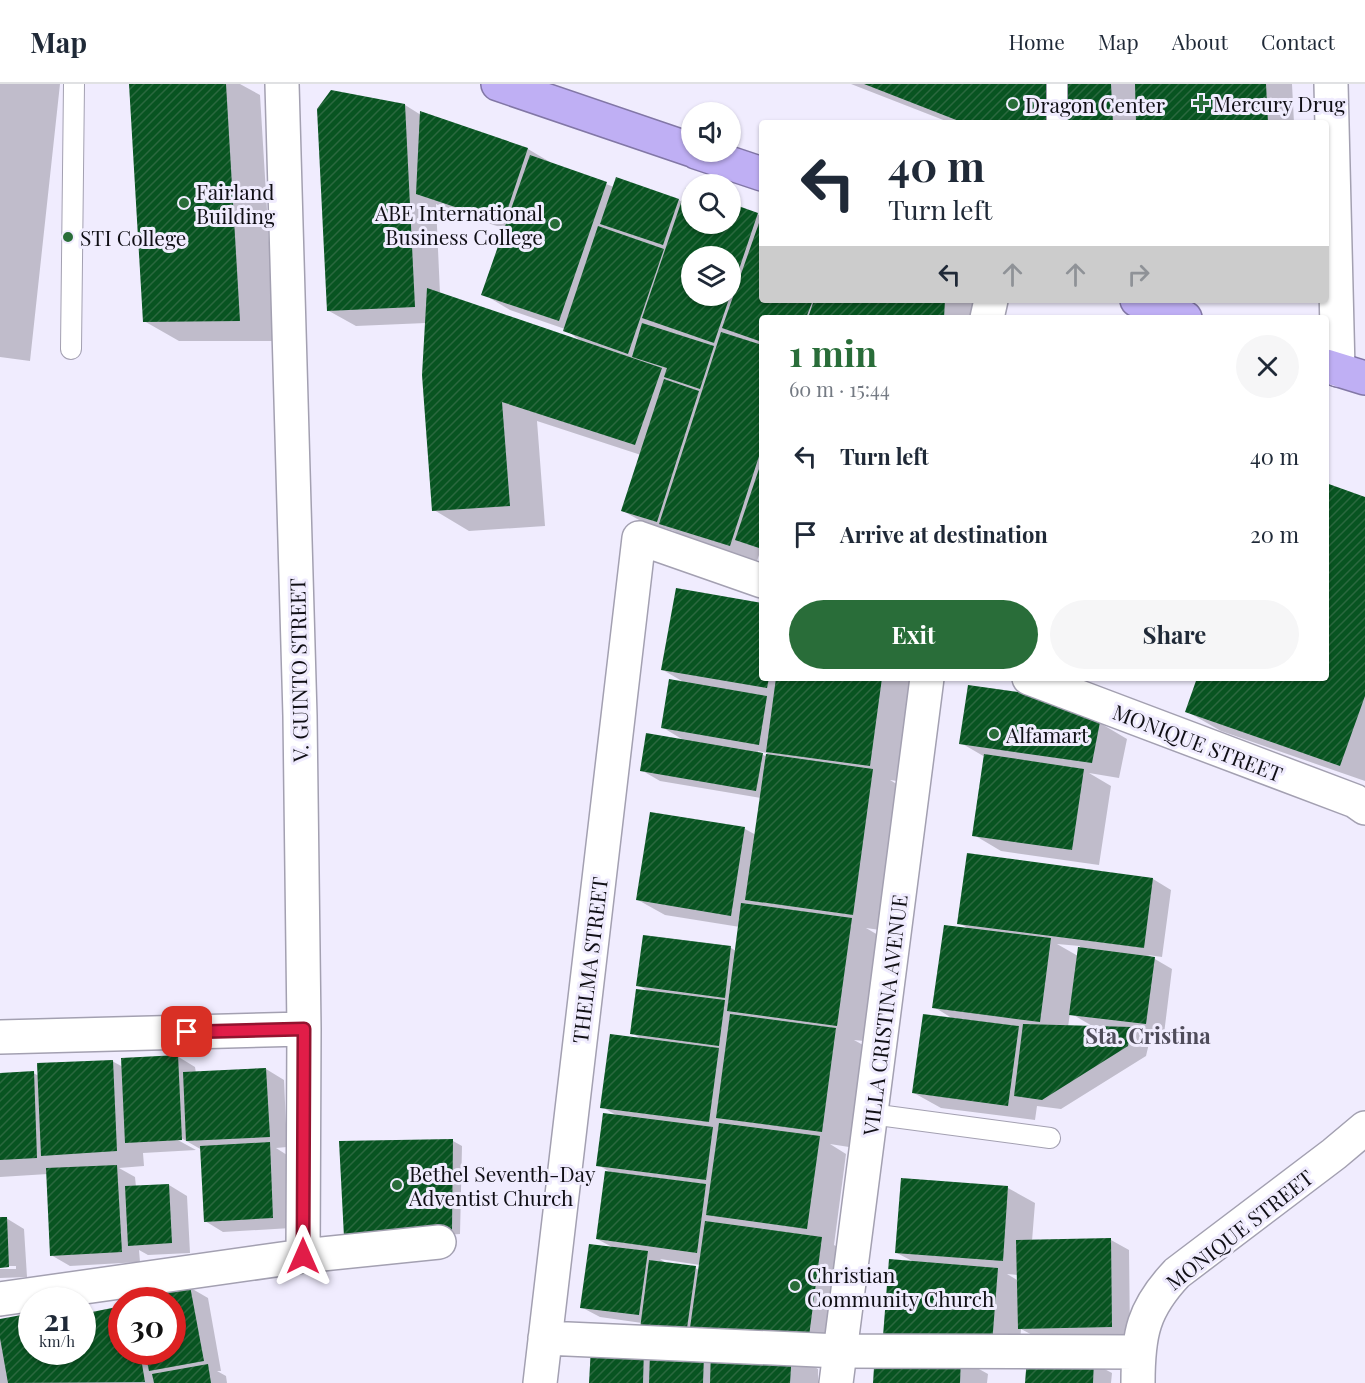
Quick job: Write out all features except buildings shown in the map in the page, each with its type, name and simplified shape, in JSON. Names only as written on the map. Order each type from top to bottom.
[{"type":"highway","points":[[498,84],[681,147]]},
{"type":"highway","points":[[727,162],[759,173]]},
{"type":"highway","points":[[1145,303],[1177,315]]},
{"type":"street","name":"V. GUINTO STREET","points":[[282,84],[300,716],[304,1029],[303,1256]]},
{"type":"street","points":[[1331,84],[1343,372]]},
{"type":"street","name":"THELMA STREET","points":[[540,1383],[639,538],[759,580]]},
{"type":"street","name":"VILLA CRISTINA AVENUE","points":[[838,1367],[927,681]]},
{"type":"street","name":"MONIQUE STREET","points":[[1037,681],[1344,797],[1365,808]]},
{"type":"street","points":[[0,1037],[304,1029]]},
{"type":"street","name":"MONIQUE STREET","points":[[1138,1367],[1148,1310],[1160,1291],[1177,1273],[1365,1129]]},
{"type":"street","points":[[0,1299],[303,1256],[439,1242]]},
{"type":"street","points":[[545,1338],[838,1367],[1138,1367]]},
{"type":"lane","points":[[71,349],[74,84]]},
{"type":"lane","points":[[1057,84],[1057,120]]},
{"type":"lane","points":[[871,1114],[1050,1138]]},
{"type":"place","name":"Mercury Drug","points":[[1201,103]]},
{"type":"place","name":"Dragon Center","points":[[1013,104]]},
{"type":"place","name":"Fairland Building","points":[[184,203]]},
{"type":"place","name":"ABE International Business College","points":[[555,224]]},
{"type":"place","name":"STI College","points":[[68,237]]},
{"type":"place","name":"Alfamart","points":[[994,734]]},
{"type":"place","name":"Bethel Seventh-Day Adventist Church","points":[[397,1185]]},
{"type":"place","name":"Christian Community Church","points":[[795,1286]]},
{"type":"district","name":"Sta. Cristina","points":[[1148,1035]]},
{"type":"route","points":[[187,1032],[304,1029],[303,1256]]}]
